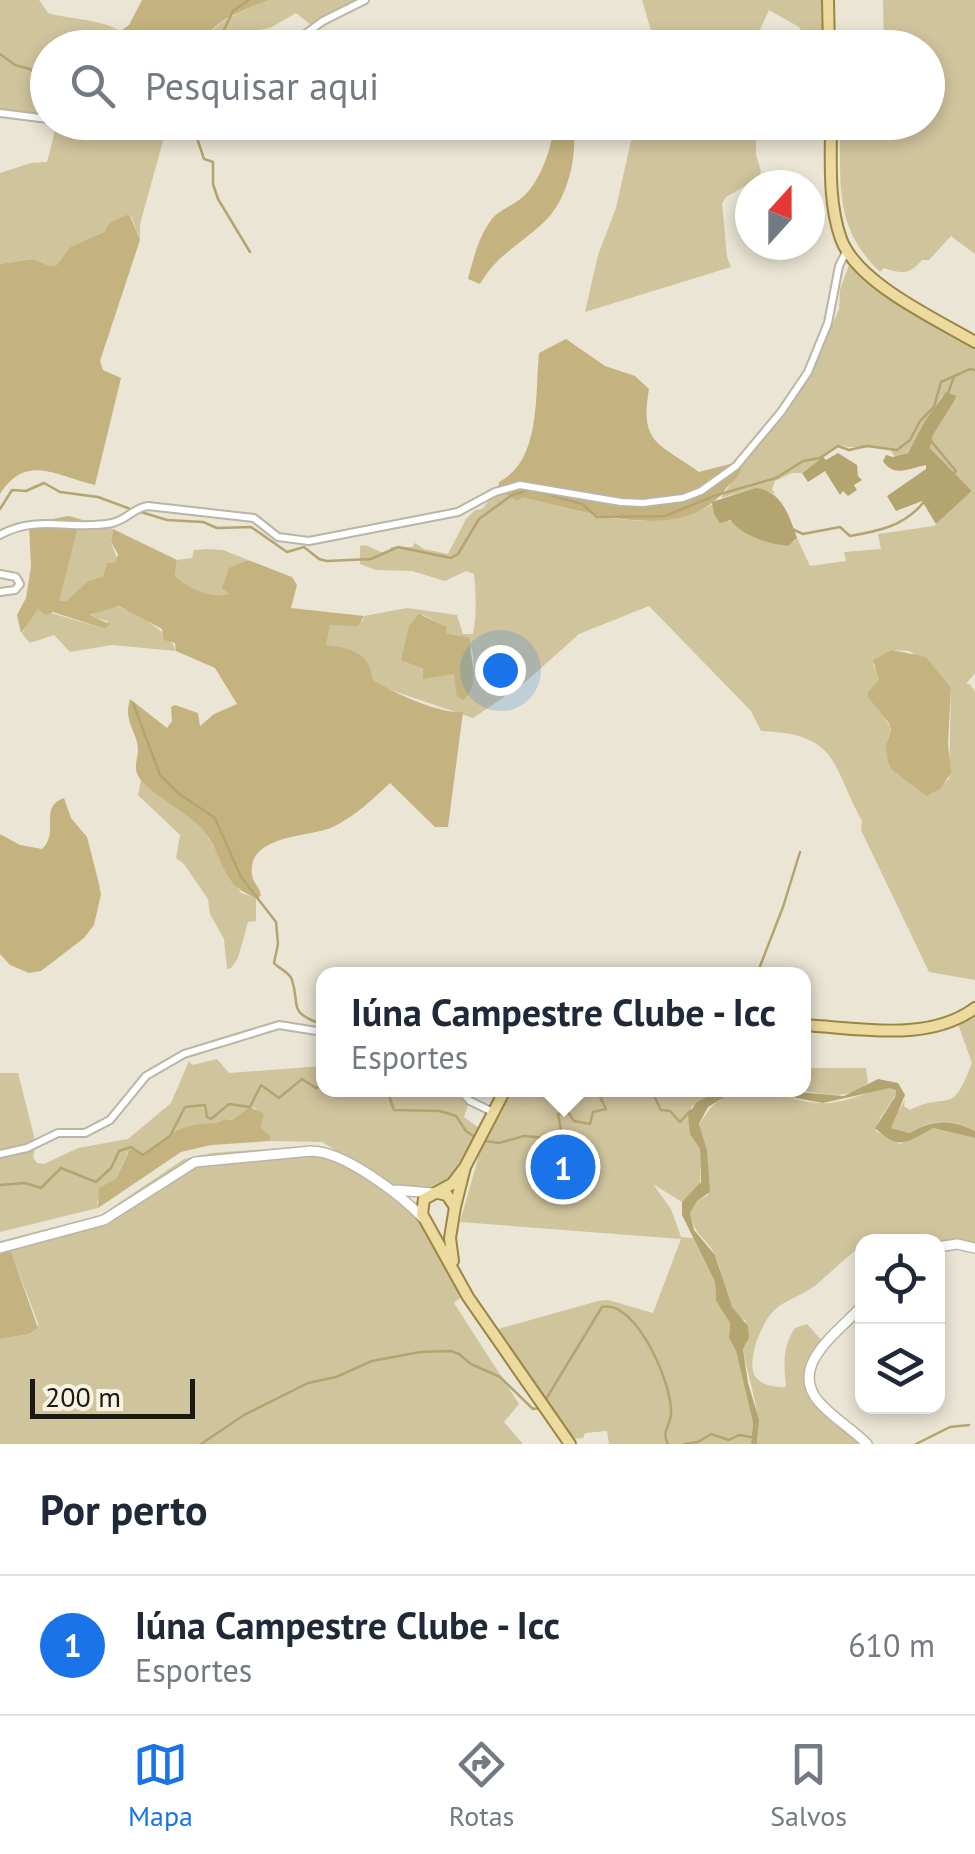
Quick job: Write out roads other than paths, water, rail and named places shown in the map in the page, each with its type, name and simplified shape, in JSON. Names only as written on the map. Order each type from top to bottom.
[{"type":"main road","points":[[828,0],[829,30]]},
{"type":"main road","points":[[831,140],[832,201],[847,250],[872,278],[975,342]]},
{"type":"main road","points":[[811,1025],[923,1030],[945,1026],[975,1008]]},
{"type":"main road","points":[[455,1270],[450,1238],[454,1212],[466,1167],[501,1097]]},
{"type":"main road","points":[[0,1248],[104,1220],[186,1166],[208,1160],[326,1152],[384,1186],[426,1221],[443,1226],[454,1212]]},
{"type":"main road","points":[[466,1167],[454,1182],[422,1204],[426,1221],[468,1296],[570,1444]]},
{"type":"main road","points":[[384,1186],[412,1194],[447,1195],[454,1212]]},
{"type":"main road","points":[[945,1246],[975,1248]]},
{"type":"main road","points":[[855,1313],[818,1352],[809,1378],[822,1406],[848,1424],[867,1444]]},
{"type":"street","points":[[311,30],[365,0]]},
{"type":"street","points":[[0,113],[30,117]]},
{"type":"street","points":[[0,535],[25,524],[110,524],[123,520],[136,508],[148,506],[254,518],[278,536],[308,541],[458,512],[495,492],[520,485],[643,504],[682,498],[702,491],[736,466],[808,372],[828,322],[839,266],[847,250]]},
{"type":"street","points":[[0,574],[16,577],[20,584],[16,590],[0,592]]},
{"type":"street","points":[[0,1154],[18,1151],[58,1133],[85,1132],[110,1120],[146,1076],[184,1054],[279,1024],[316,1031]]},
{"type":"street","points":[[466,1097],[492,1112]]},
{"type":"waterway","points":[[224,30],[233,11],[249,0]]},
{"type":"waterway","points":[[0,54],[15,65],[30,69]]},
{"type":"waterway","points":[[198,140],[204,159],[213,162],[218,199],[250,252]]},
{"type":"waterway","points":[[536,491],[582,504],[597,517],[665,516],[717,495],[776,478],[838,446],[849,450],[867,446],[897,450],[910,440],[920,421],[934,407],[941,382],[975,370]]},
{"type":"waterway","points":[[948,393],[954,377]]},
{"type":"waterway","points":[[931,441],[954,473]]},
{"type":"waterway","points":[[0,509],[12,490],[26,491],[44,483],[60,492],[98,497],[133,510]]},
{"type":"waterway","points":[[141,512],[217,528],[251,527],[287,552],[304,547],[327,561],[371,559],[398,547],[451,558],[458,554],[479,519],[512,495],[528,490]]},
{"type":"waterway","points":[[792,529],[803,534],[840,527],[850,536],[861,534],[899,522],[923,503]]},
{"type":"waterway","points":[[133,703],[160,775],[178,793],[215,818],[241,877],[276,922],[278,944],[274,963],[291,977],[299,1012],[316,1022]]},
{"type":"waterway","points":[[760,967],[800,852]]},
{"type":"waterway","points":[[0,1185],[25,1183],[41,1188],[61,1168],[96,1182],[111,1168],[119,1151],[131,1147],[143,1155],[170,1136],[185,1107],[205,1105],[211,1119],[229,1104],[250,1107],[261,1085],[279,1098],[302,1079],[316,1088]]},
{"type":"waterway","points":[[389,1097],[394,1110],[440,1111],[456,1116],[466,1131],[478,1139]]},
{"type":"waterway","points":[[486,1141],[499,1143],[524,1136],[556,1139],[561,1130],[558,1114],[568,1112],[574,1121],[590,1124],[593,1112],[606,1109],[600,1097]]},
{"type":"waterway","points":[[654,1097],[661,1110],[670,1111],[680,1122],[690,1111]]},
{"type":"waterway","points":[[546,1399],[602,1307],[615,1308],[639,1330],[659,1365],[670,1401],[665,1436],[668,1444]]},
{"type":"waterway","points":[[201,1444],[244,1415],[308,1383],[336,1377],[372,1361],[420,1352],[459,1354],[500,1377],[533,1409],[539,1408]]},
{"type":"waterway","points":[[916,1444],[950,1427],[969,1425]]},
{"type":"waterway","points":[[684,1444],[711,1434],[729,1440],[739,1435],[751,1437]]},
{"type":"place","name":"Iúna Campestre Clube - Icc","points":[[563,1167]]}]
